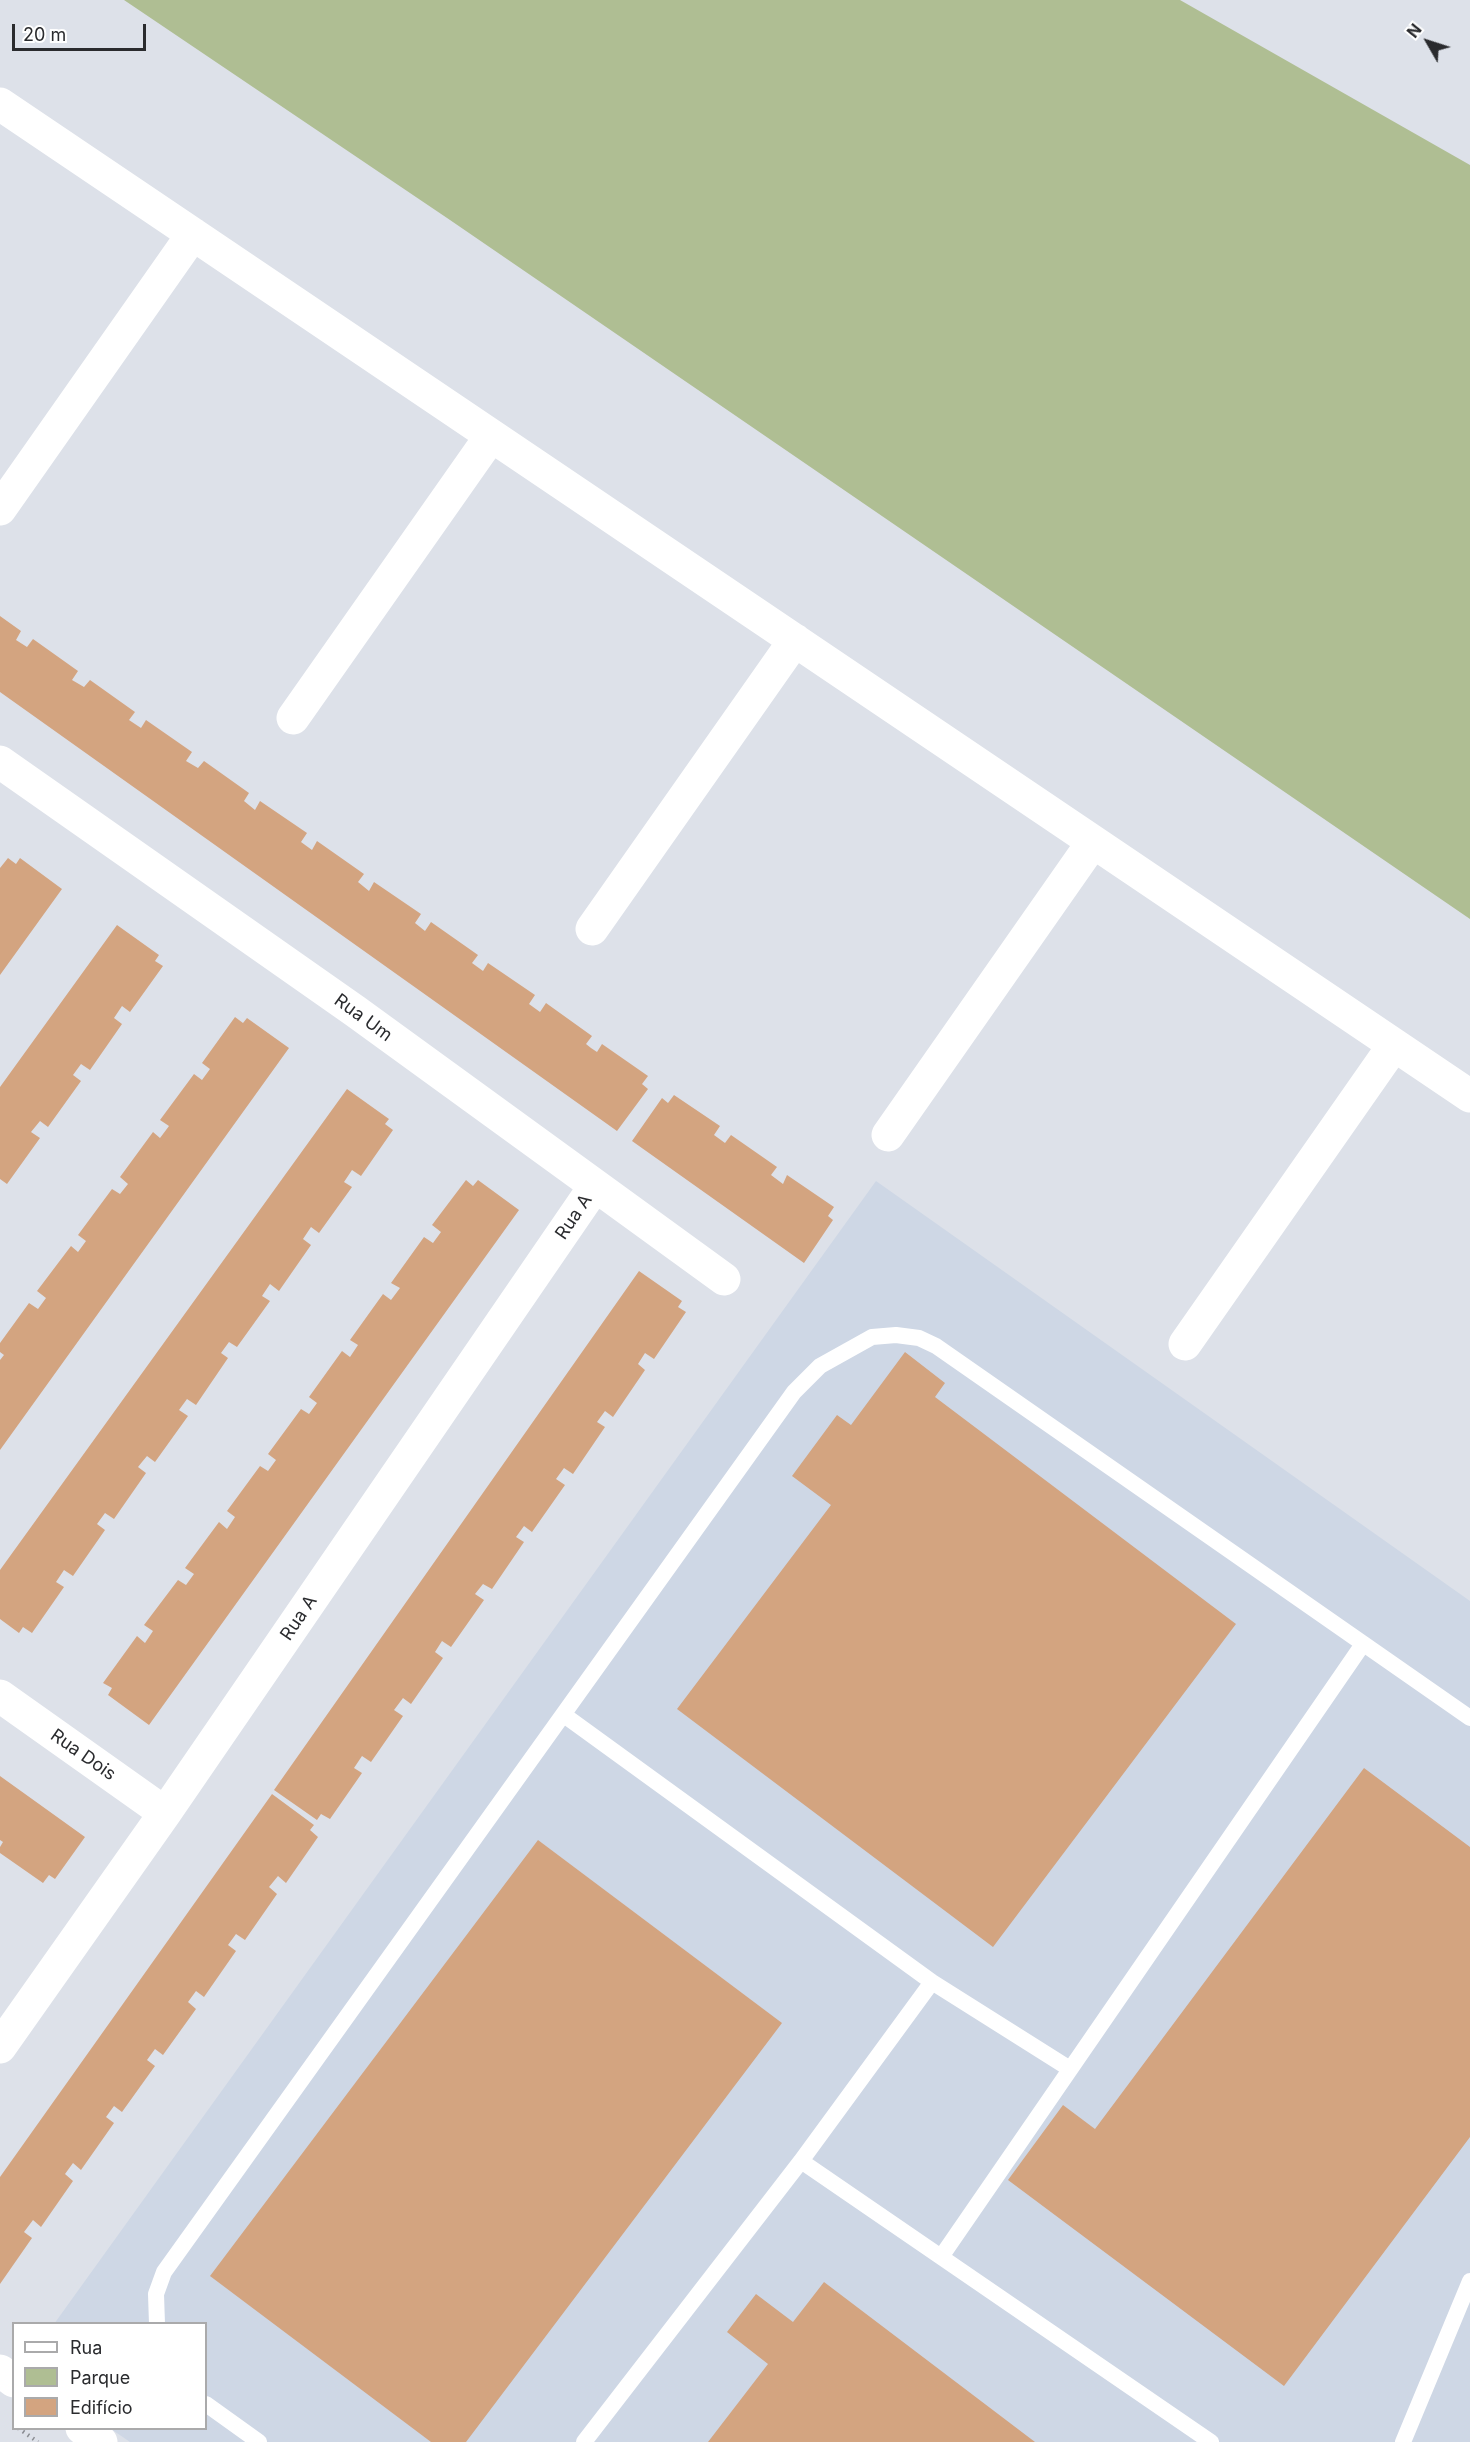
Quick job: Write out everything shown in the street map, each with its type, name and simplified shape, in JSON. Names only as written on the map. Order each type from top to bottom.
[{"type":"street","points":[[0,104],[1470,1096]]},
{"type":"street","points":[[0,509],[193,234]]},
{"type":"street","points":[[293,718],[491,436]]},
{"type":"street","points":[[592,929],[795,640]]},
{"type":"street","name":"Rua Um","points":[[0,762],[354,1011],[723,1279]]},
{"type":"street","points":[[888,1135],[1093,842]]},
{"type":"street","points":[[1185,1344],[1394,1045]]},
{"type":"street","name":"Rua A","points":[[0,2047],[165,1813],[595,1186]]},
{"type":"street","name":"Rua Dois","points":[[0,1696],[165,1813]]},
{"type":"street","points":[[85,2430],[101,2442]]},
{"type":"lane","points":[[157,2322],[156,2294],[164,2272],[794,1392],[820,1366],[872,1337],[896,1335],[919,1338],[936,1346],[1470,1718]]},
{"type":"lane","points":[[941,2257],[1364,1644]]},
{"type":"lane","points":[[564,1716],[933,1982],[1070,2069]]},
{"type":"lane","points":[[584,2442],[801,2161],[933,1982]]},
{"type":"lane","points":[[801,2161],[1211,2442]]},
{"type":"lane","points":[[1403,2442],[1470,2280]]},
{"type":"lane","points":[[207,2405],[259,2442]]},
{"type":"path","points":[[21,2430],[38,2442]]},
{"type":"shaded area","points":[[876,1181],[1470,1601],[1470,2442],[130,2442],[112,2430],[207,2430],[207,2322],[55,2322]]},
{"type":"green space","points":[[124,0],[1180,0],[1470,165],[1470,919],[450,220]]},
{"type":"building","points":[[0,616],[21,631],[16,640],[27,647],[33,639],[78,671],[72,680],[84,687],[90,680],[135,712],[129,720],[141,728],[146,720],[192,752],[186,761],[198,768],[204,761],[249,793],[244,801],[255,810],[260,801],[307,833],[301,842],[312,850],[317,841],[364,874],[358,882],[369,891],[374,882],[421,914],[415,923],[425,931],[431,922],[478,955],[472,963],[483,971],[488,963],[535,995],[529,1004],[540,1012],[546,1003],[592,1036],[586,1044],[591,1048],[597,1052],[602,1044],[648,1076],[642,1084],[648,1089],[617,1131],[0,692]]},
{"type":"building","points":[[8,858],[16,864],[20,858],[62,889],[0,975],[0,868]]},
{"type":"building","points":[[117,925],[159,955],[155,961],[163,966],[130,1012],[122,1006],[114,1018],[122,1024],[90,1070],[81,1064],[73,1075],[81,1081],[48,1127],[40,1121],[31,1132],[40,1138],[7,1184],[0,1179],[0,1087]]},
{"type":"building","points":[[235,1017],[243,1023],[247,1018],[289,1048],[0,1450],[0,1360],[4,1355],[0,1352],[0,1343],[29,1303],[38,1309],[46,1298],[37,1291],[71,1246],[78,1252],[86,1241],[78,1235],[112,1189],[120,1194],[128,1184],[120,1177],[153,1132],[160,1138],[169,1126],[160,1120],[194,1074],[202,1080],[210,1069],[202,1063]]},
{"type":"building","points":[[347,1089],[389,1119],[385,1124],[393,1130],[361,1176],[352,1170],[344,1182],[352,1187],[319,1233],[311,1227],[303,1239],[311,1245],[279,1291],[270,1284],[262,1296],[270,1301],[237,1347],[229,1342],[221,1353],[228,1358],[196,1405],[187,1399],[179,1410],[188,1416],[155,1462],[147,1456],[138,1467],[146,1473],[114,1519],[105,1513],[97,1524],[105,1530],[73,1576],[64,1570],[56,1582],[64,1587],[32,1633],[23,1627],[19,1633],[0,1619],[0,1570]]},
{"type":"building","points":[[674,1095],[720,1126],[714,1135],[725,1143],[731,1135],[777,1167],[771,1175],[783,1184],[787,1175],[834,1207],[828,1216],[833,1220],[804,1263],[632,1141],[662,1098],[668,1103]]},
{"type":"building","points":[[466,1180],[473,1186],[478,1180],[519,1210],[149,1725],[108,1695],[112,1688],[103,1683],[137,1636],[145,1643],[153,1631],[144,1625],[178,1580],[186,1585],[194,1574],[185,1568],[219,1522],[227,1529],[235,1517],[227,1511],[260,1466],[268,1471],[276,1460],[268,1454],[301,1409],[309,1414],[317,1403],[309,1397],[342,1351],[350,1357],[358,1345],[350,1340],[383,1294],[391,1300],[400,1288],[391,1283],[424,1237],[433,1243],[441,1232],[432,1225]]},
{"type":"building","points":[[639,1271],[682,1301],[678,1307],[686,1312],[654,1359],[645,1353],[638,1364],[645,1370],[613,1417],[605,1411],[597,1422],[605,1427],[573,1474],[564,1468],[556,1479],[565,1485],[532,1532],[524,1526],[516,1537],[524,1542],[492,1589],[483,1584],[475,1594],[484,1600],[451,1647],[442,1641],[435,1652],[443,1658],[411,1704],[403,1698],[394,1710],[403,1716],[371,1762],[362,1756],[354,1768],[362,1773],[330,1819],[321,1814],[317,1820],[274,1790]]},
{"type":"building","points":[[905,1352],[945,1383],[935,1397],[1236,1624],[993,1947],[677,1709],[831,1505],[792,1476],[837,1415],[851,1425]]},
{"type":"building","points":[[1364,1768],[1470,1847],[1470,2137],[1284,2386],[1008,2180],[1063,2105],[1095,2129]]},
{"type":"building","points":[[0,1776],[85,1837],[55,1879],[49,1875],[43,1883],[0,1853],[3,1842],[0,1840]]},
{"type":"building","points":[[272,1794],[314,1825],[310,1830],[318,1837],[286,1883],[278,1876],[269,1887],[277,1894],[245,1940],[236,1934],[228,1945],[236,1951],[204,1997],[196,1991],[188,2002],[196,2009],[163,2055],[155,2049],[147,2060],[155,2066],[122,2112],[114,2106],[106,2117],[114,2123],[81,2170],[73,2163],[65,2174],[73,2181],[41,2227],[33,2220],[24,2232],[32,2238],[0,2284],[0,2177]]},
{"type":"building","points":[[538,1840],[782,2023],[466,2442],[431,2442],[210,2276]]},
{"type":"building","points":[[824,2282],[1035,2442],[708,2442],[768,2364],[727,2332],[756,2294],[793,2322]]}]
